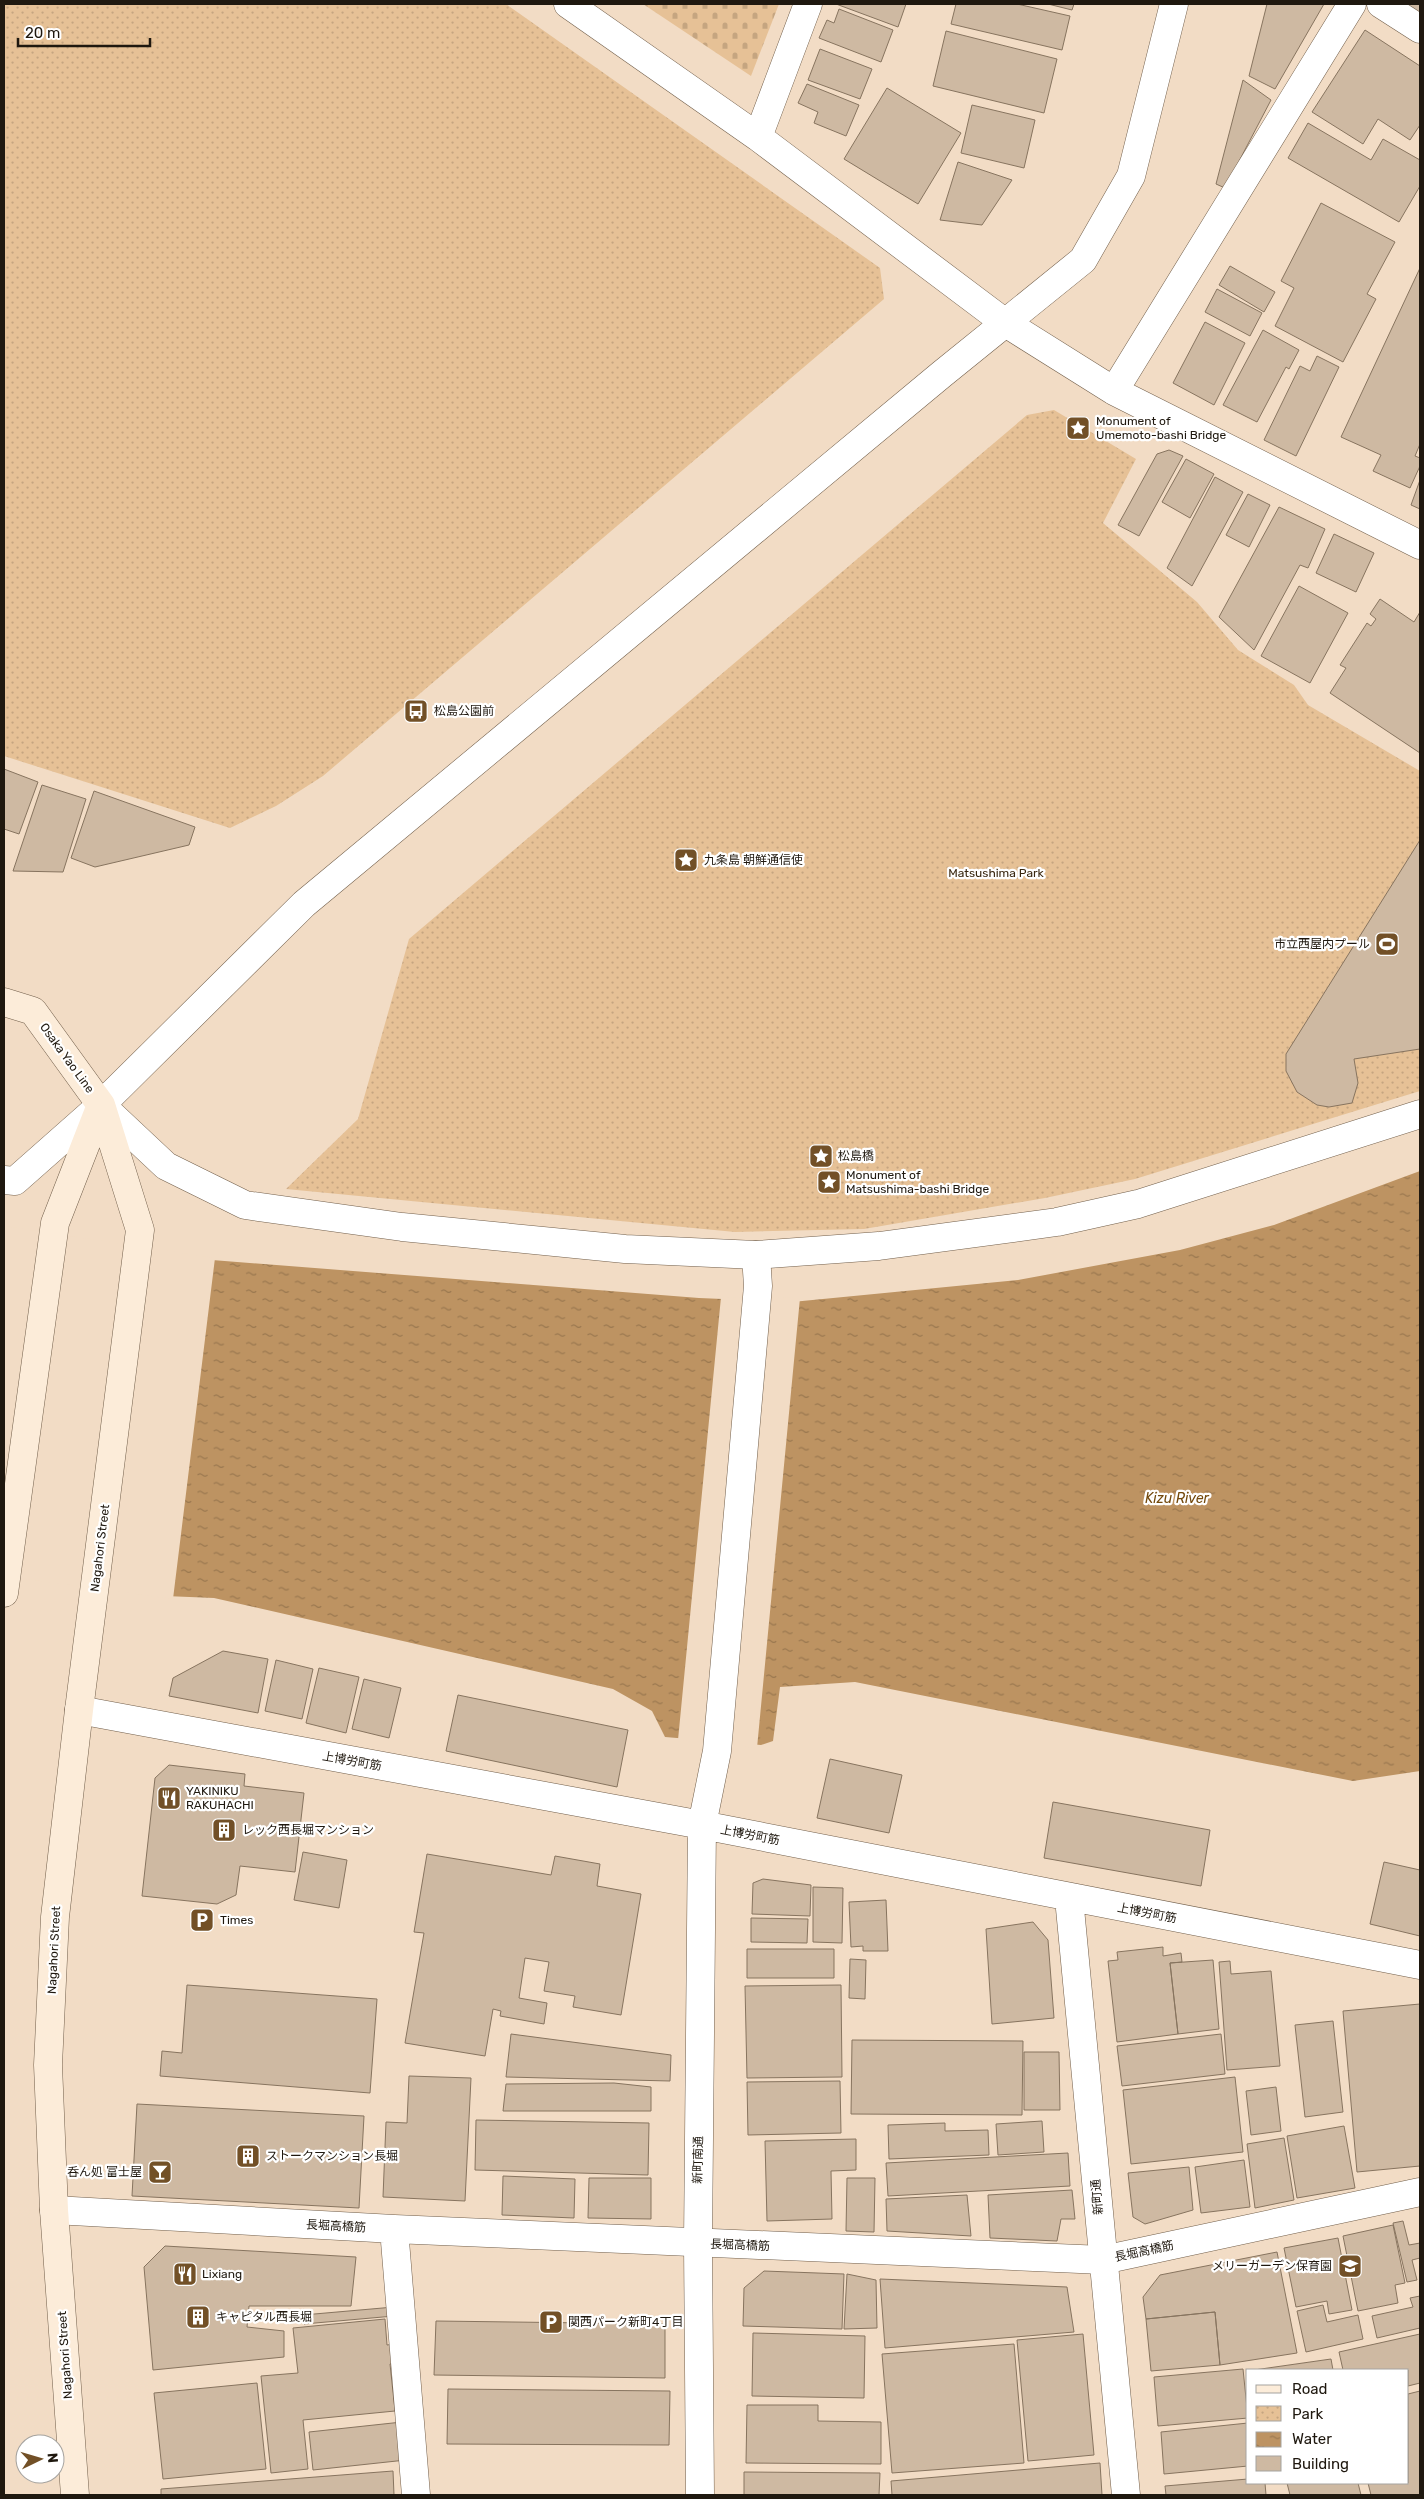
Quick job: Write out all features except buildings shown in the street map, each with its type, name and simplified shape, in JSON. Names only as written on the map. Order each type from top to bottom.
[{"type":"main road","name":"Osaka Yao Line","points":[[4,1002],[33,1012],[100,1105]]},
{"type":"main road","points":[[4,1587],[55,1223],[100,1105]]},
{"type":"main road","name":"Nagahori Street","points":[[75,2495],[54,2210],[48,2065],[55,1917],[79,1710],[140,1230],[100,1105]]},
{"type":"street","points":[[568,4],[758,137],[1004,322],[1114,391],[1420,545]]},
{"type":"street","points":[[758,137],[808,4]]},
{"type":"street","points":[[4,1180],[15,1181],[100,1105],[304,904],[1004,322],[1083,260],[1131,176],[1174,4]]},
{"type":"street","points":[[1114,391],[1352,4]]},
{"type":"street","points":[[1380,4],[1420,29]]},
{"type":"street","points":[[100,1105],[166,1166],[245,1205],[402,1227],[606,1247],[756,1255],[879,1246],[1066,1220],[1138,1204],[1420,1114]]},
{"type":"street","name":"新町南通","points":[[700,2495],[698,2243],[702,1825],[717,1750],[758,1286],[756,1255]]},
{"type":"street","name":"上博労町筋","points":[[79,1710],[702,1825],[1420,1965]]},
{"type":"street","name":"新町通","points":[[1070,1898],[1126,2495]]},
{"type":"street","name":"長堀高橋筋","points":[[54,2210],[394,2229],[1103,2260],[1420,2192]]},
{"type":"street","points":[[394,2229],[416,2495]]},
{"type":"green space","points":[[4,4],[506,4],[880,268],[884,299],[323,776],[276,806],[230,828],[4,756]]},
{"type":"green space","points":[[643,4],[779,4],[751,76]]},
{"type":"green space","name":"Matsushima Park","points":[[1054,410],[1136,459],[1103,523],[1197,602],[1238,650],[1294,685],[1308,705],[1420,771],[1420,1091],[1135,1179],[1045,1198],[864,1229],[735,1232],[286,1189],[358,1119],[409,939],[1027,415]]},
{"type":"water","name":"Kizu River","points":[[1420,1171],[1420,1771],[1353,1781],[855,1682],[780,1687],[773,1741],[761,1745],[665,1737],[652,1711],[613,1689],[214,1598],[165,1596],[4,1228],[212,1260],[699,1298],[792,1302],[1018,1280],[1180,1250],[1274,1225]]},
{"type":"pier","points":[[4,1226],[215,1258],[173,1599],[4,1576]]},
{"type":"pier","points":[[721,1297],[800,1298],[757,1748],[678,1740]]},
{"type":"place","name":"Monument of Umemoto-bashi Bridge","points":[[1078,428]]},
{"type":"place","name":"松島公園前","points":[[416,711]]},
{"type":"place","name":"九条島 朝鮮通信使","points":[[686,860]]},
{"type":"place","name":"市立西屋内プール","points":[[1387,944]]},
{"type":"place","name":"松島橋","points":[[821,1156]]},
{"type":"place","name":"Monument of Matsushima-bashi Bridge","points":[[829,1182]]},
{"type":"place","name":"YAKINIKU RAKUHACHI","points":[[169,1798]]},
{"type":"place","name":"レック西長堀マンション","points":[[224,1830]]},
{"type":"place","name":"Times","points":[[202,1920]]},
{"type":"place","name":"ストークマンション長堀","points":[[248,2156]]},
{"type":"place","name":"呑ん処 富士屋","points":[[160,2172]]},
{"type":"place","name":"メリーガーデン保育園","points":[[1350,2266]]},
{"type":"place","name":"Lixiang","points":[[185,2274]]},
{"type":"place","name":"キャピタル西長堀","points":[[198,2317]]},
{"type":"place","name":"関西パーク新町4丁目","points":[[551,2322]]}]
